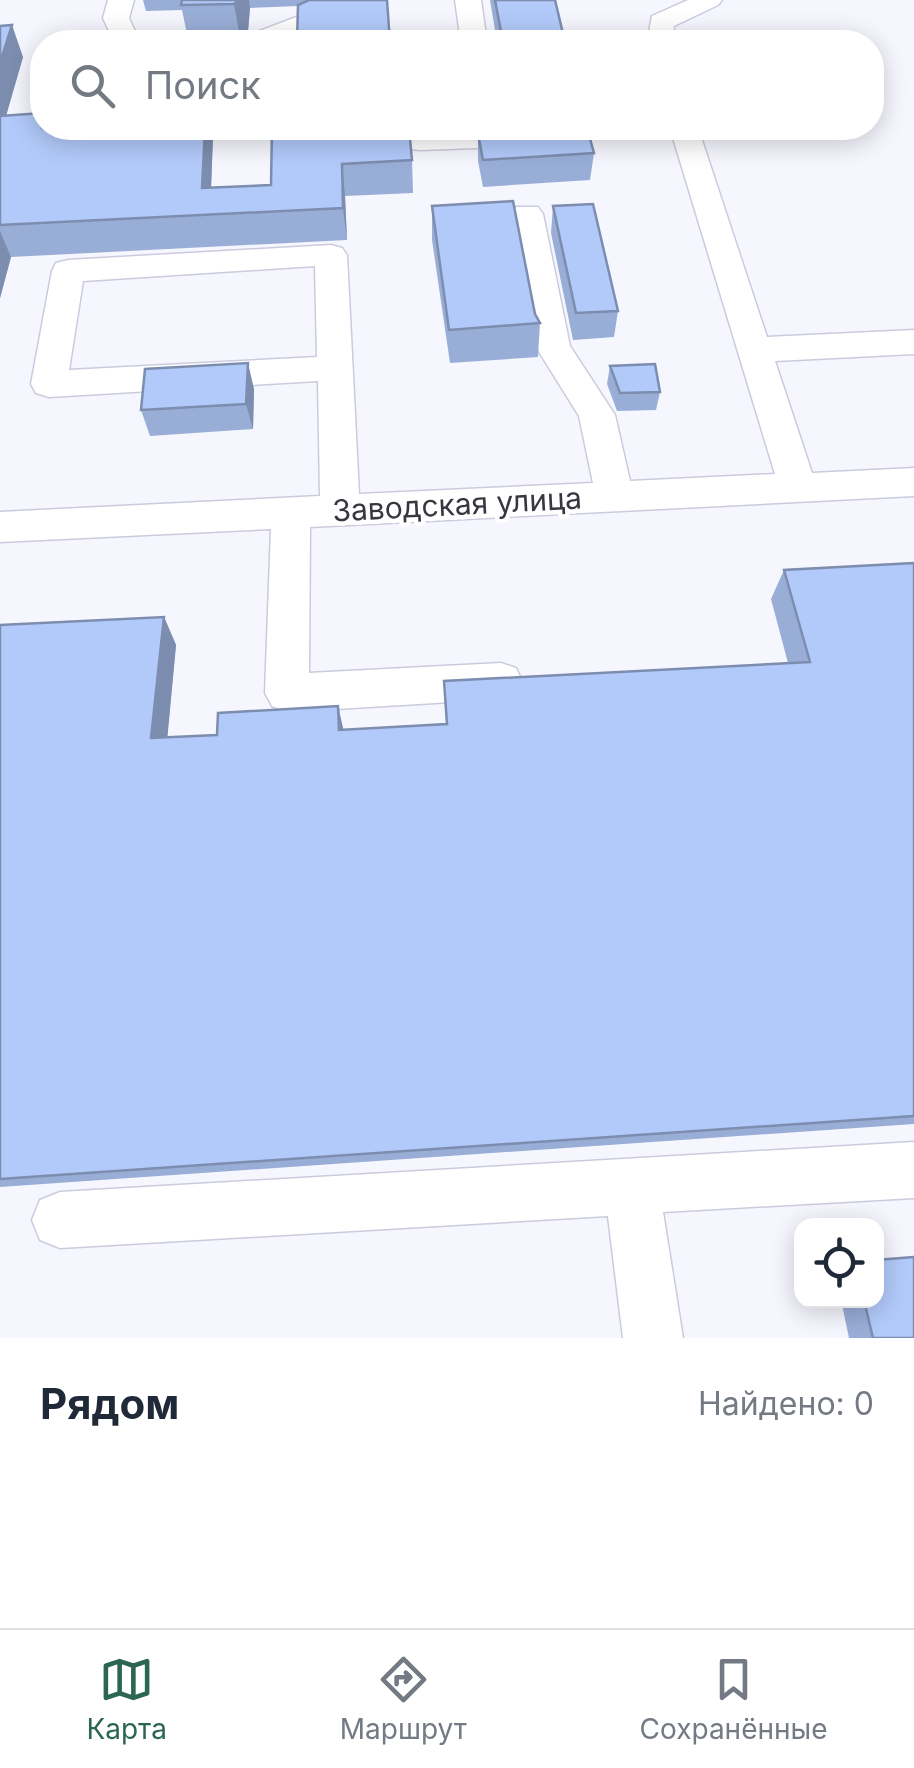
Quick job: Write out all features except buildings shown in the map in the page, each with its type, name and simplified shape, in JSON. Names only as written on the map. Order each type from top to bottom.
[{"type":"street","points":[[121,0],[116,18],[122,30]]},
{"type":"street","points":[[468,0],[472,30]]},
{"type":"street","points":[[661,30],[661,22],[709,0]]},
{"type":"street","points":[[285,30],[308,21]]},
{"type":"street","points":[[409,140],[442,140]]},
{"type":"street","points":[[688,140],[798,488]]},
{"type":"street","points":[[527,214],[553,347],[597,415],[615,496]]},
{"type":"street","points":[[335,368],[49,384],[68,271],[331,254],[340,510]]},
{"type":"street","points":[[755,350],[914,342]]},
{"type":"street","name":"Заводская улица","points":[[0,527],[914,482]]},
{"type":"street","points":[[291,513],[287,693],[538,679]]},
{"type":"street","points":[[60,1220],[914,1170]]},
{"type":"street","points":[[632,1188],[653,1338]]}]
